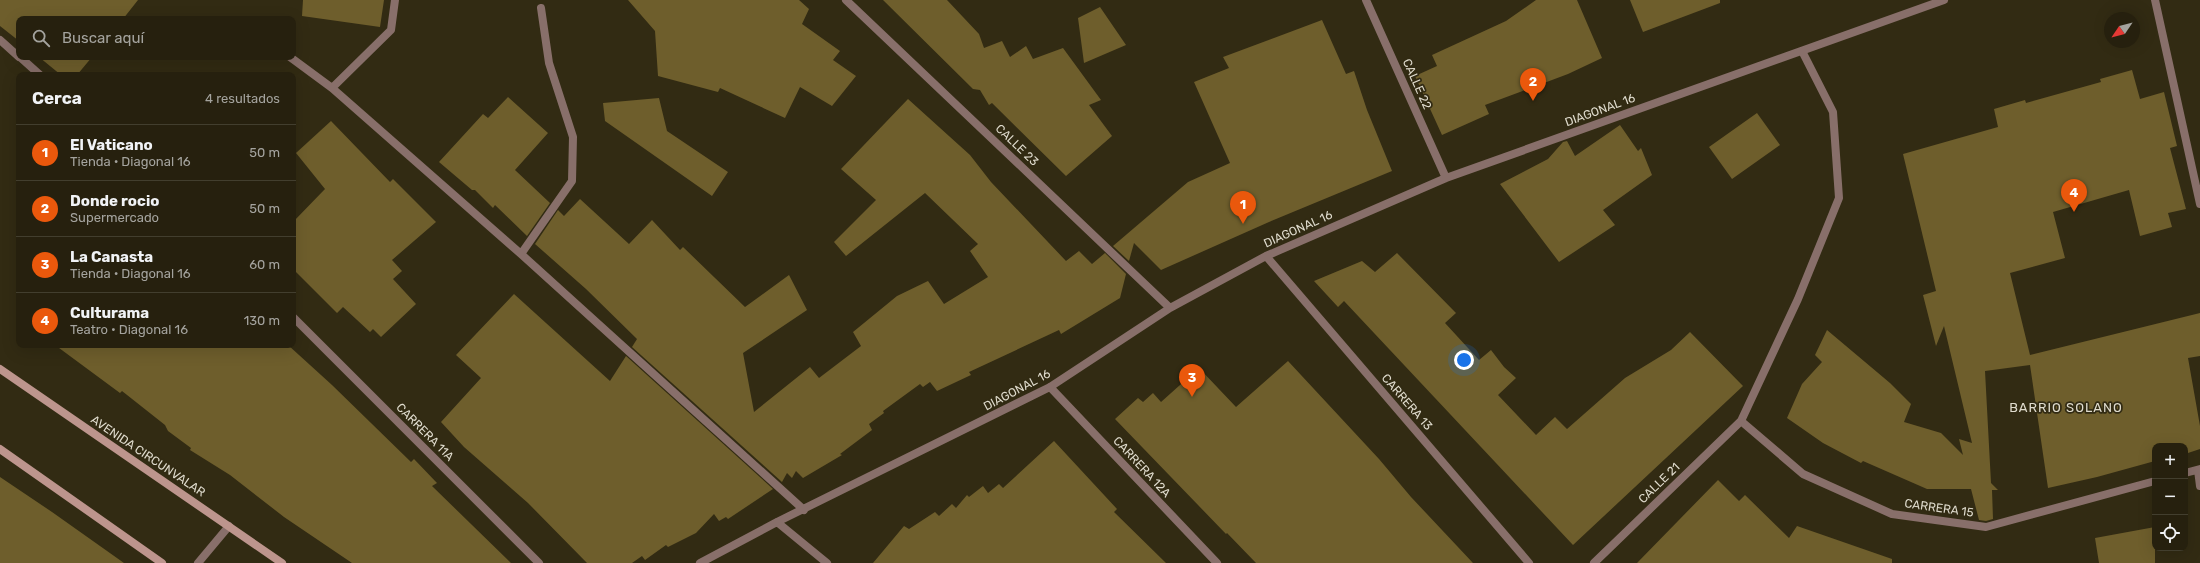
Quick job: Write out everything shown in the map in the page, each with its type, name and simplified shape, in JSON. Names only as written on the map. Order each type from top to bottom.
[{"type":"main road","name":"AVENIDA CIRCUNVALAR","points":[[0,369],[282,563]]},
{"type":"main road","points":[[0,449],[162,563]]},
{"type":"street","points":[[332,88],[391,30],[395,0]]},
{"type":"street","name":"CALLE 23","points":[[846,0],[1170,308]]},
{"type":"street","name":"CALLE 22","points":[[1366,0],[1446,178]]},
{"type":"street","name":"DIAGONAL 16","points":[[700,563],[777,522],[1050,388],[1170,308],[1266,256],[1446,178],[1944,0]]},
{"type":"street","points":[[2155,0],[2200,204]]},
{"type":"street","points":[[521,254],[572,181],[574,138],[550,63],[541,8]]},
{"type":"street","points":[[0,40],[16,54]]},
{"type":"street","points":[[1741,421],[1798,299],[1839,198],[1833,112],[1802,51]]},
{"type":"street","points":[[22,60],[36,72]]},
{"type":"street","points":[[294,60],[332,88],[521,254],[804,510]]},
{"type":"street","name":"CARRERA 13","points":[[1266,256],[1529,563]]},
{"type":"street","name":"CARRERA 11A","points":[[296,320],[539,563]]},
{"type":"street","name":"CARRERA 12A","points":[[1050,388],[1216,563]]},
{"type":"street","name":"CARRERA 15","points":[[1741,421],[1803,474],[1892,514],[1986,527],[2152,482]]},
{"type":"street","name":"CALLE 21","points":[[1594,563],[1741,421]]},
{"type":"street","points":[[2188,472],[2199,470],[2200,486]]},
{"type":"street","points":[[777,522],[827,563]]},
{"type":"street","points":[[198,563],[229,526]]},
{"type":"building","points":[[0,0],[138,0],[125,16],[16,16],[16,39],[0,26]]},
{"type":"building","points":[[303,0],[384,0],[380,27],[302,16]]},
{"type":"building","points":[[628,0],[799,0],[809,9],[802,24],[840,51],[833,60],[856,76],[832,106],[800,87],[785,118],[720,88],[718,92],[658,76],[655,31]]},
{"type":"building","points":[[883,0],[947,0],[979,34],[984,48],[1002,41],[1010,57],[1026,46],[1033,59],[1063,48],[1101,100],[1089,105],[1112,136],[1066,176],[992,103],[989,105],[980,90],[973,89]]},
{"type":"building","points":[[1536,0],[1577,0],[1602,58],[1568,74],[1485,105],[1489,114],[1442,135],[1415,76],[1437,66],[1432,55],[1506,21]]},
{"type":"building","points":[[1630,0],[1720,0],[1720,3],[1643,32]]},
{"type":"building","points":[[1100,7],[1126,45],[1084,63],[1078,18]]},
{"type":"building","points":[[1322,20],[1346,74],[1354,71],[1367,110],[1392,171],[1269,222],[1161,270],[1134,243],[1129,261],[1113,246],[1188,182],[1230,163],[1194,82],[1229,68],[1223,57]]},
{"type":"building","points":[[43,60],[90,60],[80,72],[57,72]]},
{"type":"building","points":[[2132,70],[2140,99],[2164,92],[2177,146],[2170,148],[2186,209],[2168,213],[2172,227],[2140,236],[2129,190],[2053,212],[2065,258],[2010,273],[2030,355],[2200,313],[2200,356],[2188,358],[2200,426],[2200,449],[2188,453],[2188,443],[2152,443],[2152,462],[2097,477],[2048,488],[2030,365],[1985,371],[1991,483],[1998,490],[1992,490],[1993,519],[1986,521],[1979,520],[1971,489],[1927,489],[1863,461],[1861,463],[1823,443],[1787,418],[1802,384],[1822,362],[1815,355],[1827,330],[1890,383],[1911,404],[1904,422],[1941,433],[1963,455],[1959,439],[1972,443],[1944,326],[1936,346],[1923,295],[1936,291],[1903,154],[1998,127],[1994,109],[2025,100],[2026,103],[2101,82],[2100,79]]},
{"type":"building","points":[[508,97],[548,133],[515,170],[550,203],[527,236],[495,205],[493,208],[475,190],[472,190],[439,162],[483,114],[488,118]]},
{"type":"building","points":[[659,98],[667,131],[728,172],[712,196],[605,121],[603,103]]},
{"type":"building","points":[[908,99],[970,155],[991,182],[1066,261],[1079,251],[1092,264],[1105,253],[1126,274],[1120,298],[1061,334],[1059,330],[969,372],[971,375],[937,391],[930,382],[923,387],[920,384],[883,411],[884,413],[869,424],[872,430],[840,454],[842,455],[803,478],[796,471],[792,478],[787,473],[782,482],[632,347],[637,339],[586,289],[535,244],[558,210],[564,216],[580,199],[629,244],[652,220],[680,250],[683,247],[745,307],[789,275],[807,310],[743,353],[754,412],[810,367],[819,378],[861,346],[853,332],[897,296],[928,281],[944,304],[988,277],[970,251],[978,244],[925,193],[846,256],[834,242],[876,200],[841,169]]},
{"type":"building","points":[[1757,113],[1780,145],[1732,179],[1709,147]]},
{"type":"building","points":[[331,121],[390,182],[393,179],[436,222],[392,260],[402,271],[393,279],[416,304],[381,337],[373,329],[370,332],[343,307],[337,313],[296,272],[296,219],[325,189],[296,153]]},
{"type":"building","points":[[1620,125],[1638,151],[1641,148],[1652,175],[1603,210],[1615,225],[1559,262],[1500,184],[1548,159],[1563,142],[1567,141],[1575,156]]},
{"type":"building","points":[[1397,253],[1456,313],[1445,323],[1479,360],[1491,350],[1504,367],[1516,378],[1498,395],[1536,435],[1555,417],[1567,429],[1625,378],[1671,350],[1690,332],[1743,386],[1573,545],[1344,301],[1338,307],[1314,281],[1362,261],[1375,272]]},
{"type":"building","points":[[514,294],[610,381],[626,356],[773,489],[728,519],[726,517],[719,521],[714,514],[696,533],[668,547],[666,545],[645,560],[642,556],[632,563],[587,563],[528,503],[464,447],[441,422],[481,378],[456,355]]},
{"type":"building","points":[[59,348],[291,348],[332,385],[411,462],[414,459],[437,483],[432,486],[511,563],[352,563],[284,517],[230,475],[190,450],[191,448],[168,431],[165,425],[122,391],[120,393]]},
{"type":"building","points":[[1288,361],[1473,563],[1256,563],[1115,419],[1138,398],[1143,402],[1153,393],[1161,402],[1199,368],[1236,407]]},
{"type":"building","points":[[1054,441],[1117,509],[1114,512],[1166,563],[873,563],[904,526],[909,529],[935,512],[939,516],[952,504],[956,508],[967,495],[969,497],[983,486],[988,493],[999,484],[1003,488]]},
{"type":"building","points":[[0,477],[52,512],[124,563],[0,563]]},
{"type":"building","points":[[1718,480],[1739,501],[1745,495],[1789,538],[1797,526],[1892,559],[1892,563],[1637,563]]},
{"type":"building","points":[[2152,528],[2152,551],[2155,551],[2155,563],[2099,563],[2095,538]]},
{"type":"place","name":"Donde rocio","points":[[1533,101]]},
{"type":"place","name":"Culturama","points":[[2074,212]]},
{"type":"place","name":"El Vaticano","points":[[1243,224]]},
{"type":"place","name":"La Canasta","points":[[1192,397]]},
{"type":"district","name":"BARRIO SOLANO","points":[[2066,407]]}]
